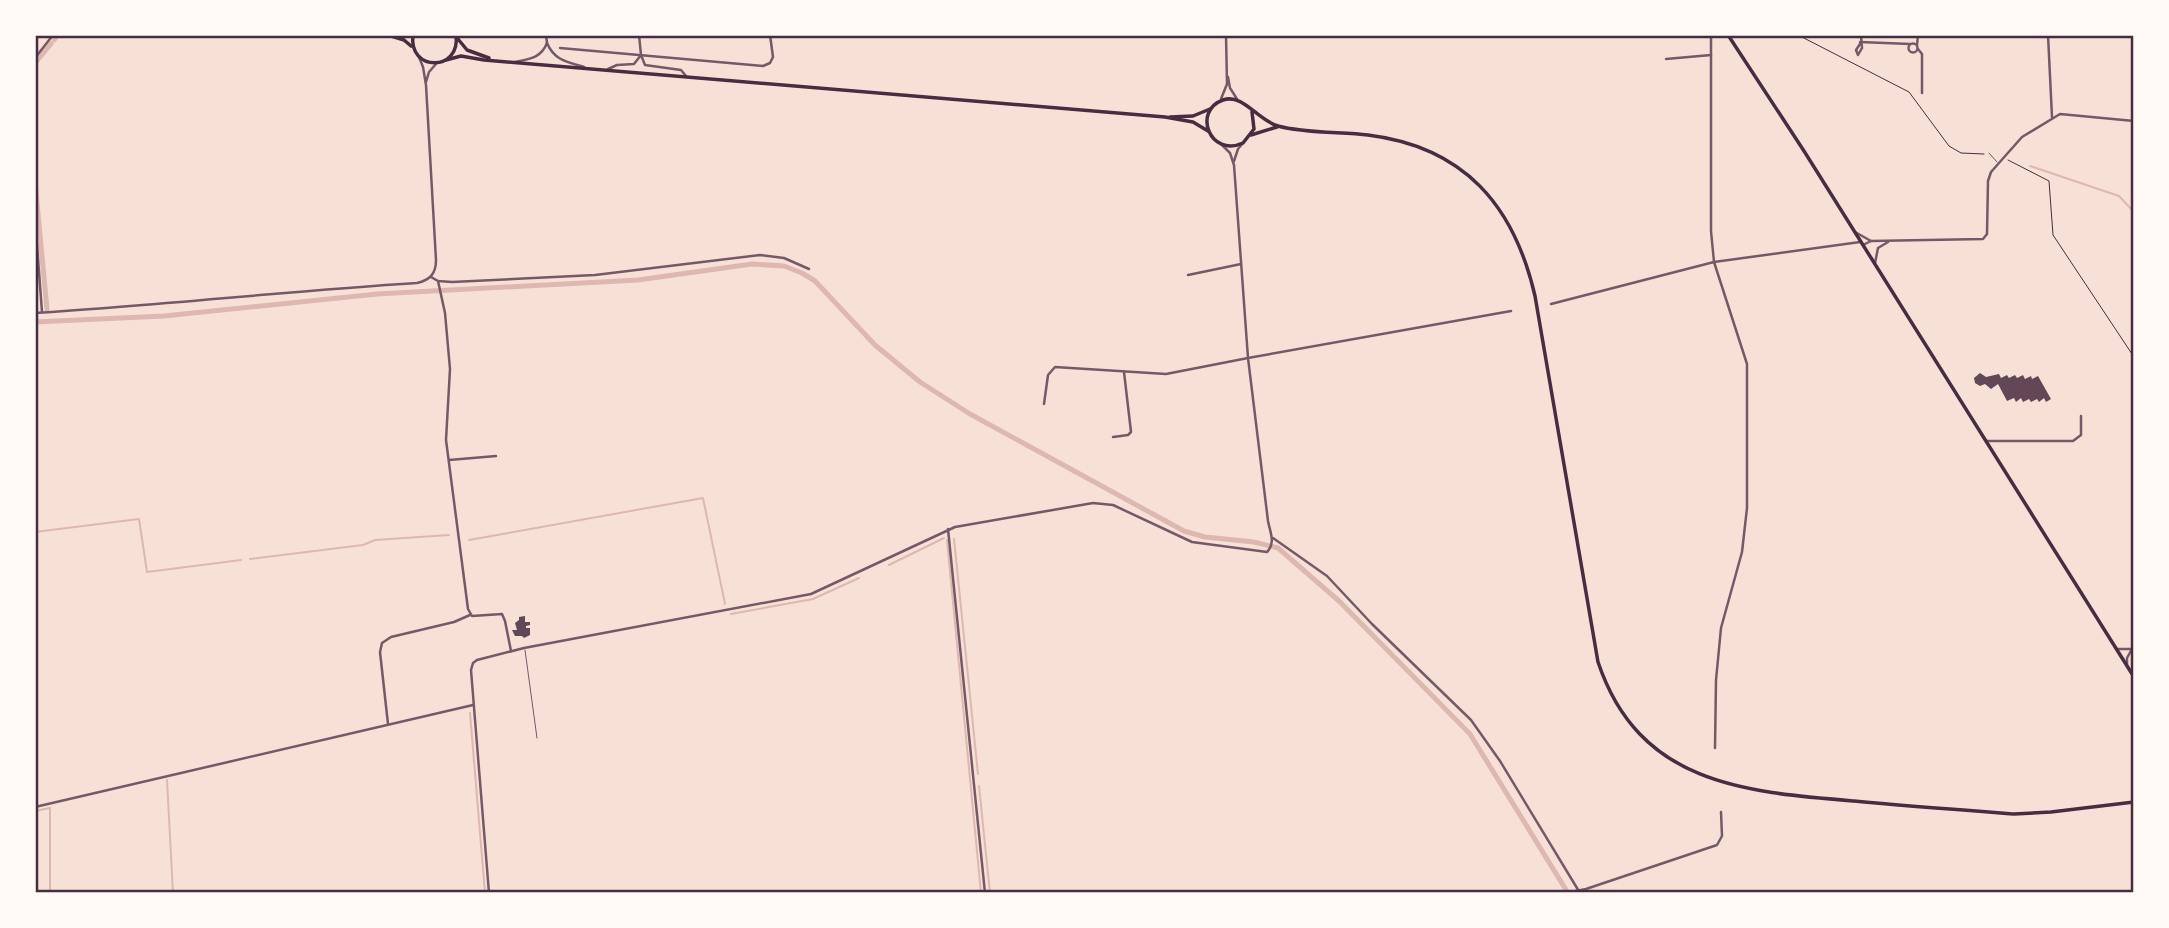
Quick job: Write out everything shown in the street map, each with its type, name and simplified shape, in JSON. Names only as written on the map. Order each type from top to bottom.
[{"type":"main road","points":[[388,35],[404,40],[419,57],[430,63],[461,56],[1165,117],[1193,122],[1208,131],[1221,144],[1232,146],[1243,143],[1250,136],[1254,124],[1252,112]]},
{"type":"main road","points":[[413,35],[413,48]]},
{"type":"main road","points":[[446,60],[455,49],[456,35]]},
{"type":"main road","points":[[456,35],[464,48],[501,61]]},
{"type":"main road","points":[[1730,35],[2134,677]]},
{"type":"main road","points":[[1165,117],[1194,116],[1219,102],[1237,99],[1252,112],[1279,127]]},
{"type":"main road","points":[[1208,131],[1207,119],[1212,108]]},
{"type":"main road","points":[[1250,136],[1279,127],[1370,135],[1420,148],[1450,163],[1476,182],[1508,222],[1523,252],[1535,296],[1598,662],[1622,712],[1657,751],[1710,780],[1756,791],[1797,796],[2014,814],[2051,813],[2134,802]]},
{"type":"street","points":[[35,58],[53,35]]},
{"type":"street","points":[[546,35],[547,43],[557,58],[587,68]]},
{"type":"street","points":[[639,35],[645,65],[681,70],[686,76]]},
{"type":"street","points":[[560,48],[763,66],[770,63],[773,57],[770,35]]},
{"type":"street","points":[[1219,102],[1226,90],[1226,35]]},
{"type":"street","points":[[1711,35],[1711,231],[1714,262],[1747,364],[1747,508],[1742,552],[1721,628],[1716,680],[1715,748]]},
{"type":"street","points":[[1861,35],[1860,43],[1910,44],[1918,47]]},
{"type":"street","points":[[1918,35],[1918,47],[1922,54],[1922,93]]},
{"type":"street","points":[[2048,35],[2052,117]]},
{"type":"street","points":[[513,62],[534,58],[543,51],[547,43]]},
{"type":"street","points":[[1910,44],[1912,52],[1918,47]]},
{"type":"street","points":[[606,70],[617,65],[634,64],[642,55]]},
{"type":"street","points":[[1667,59],[1711,55]]},
{"type":"street","points":[[35,313],[178,304],[305,290],[417,283],[431,276],[436,260],[426,85],[419,57]]},
{"type":"street","points":[[426,85],[429,72],[437,63]]},
{"type":"street","points":[[1227,71],[1230,88],[1237,99]]},
{"type":"street","points":[[1550,304],[1714,262],[1871,241],[1983,239],[1987,234],[1988,181],[1998,163],[2022,137],[2060,114],[2134,121]]},
{"type":"street","points":[[489,893],[473,705],[473,663],[524,648],[811,594],[948,529],[1106,503],[1192,542],[1264,552],[1273,538],[1268,521],[1248,358],[1234,165],[1236,153],[1243,143]]},
{"type":"street","points":[[1221,144],[1230,153],[1234,165]]},
{"type":"street","points":[[35,218],[42,313]]},
{"type":"street","points":[[1854,231],[1871,241]]},
{"type":"street","points":[[1861,244],[1871,248],[1888,242]]},
{"type":"street","points":[[1876,267],[1875,253],[1879,246]]},
{"type":"street","points":[[439,283],[595,275],[760,254],[784,258],[809,269]]},
{"type":"street","points":[[1188,275],[1241,264]]},
{"type":"street","points":[[431,276],[439,283],[445,313],[450,369],[446,429],[470,615]]},
{"type":"street","points":[[1044,404],[1048,375],[1055,367],[1166,374],[1511,311]]},
{"type":"street","points":[[1113,437],[1131,432],[1124,372]]},
{"type":"street","points":[[1986,441],[2073,441],[2081,435],[2081,416]]},
{"type":"street","points":[[449,460],[496,456]]},
{"type":"street","points":[[948,529],[985,893]]},
{"type":"street","points":[[1273,538],[1327,576],[1372,624],[1471,720],[1500,761],[1578,892]]},
{"type":"street","points":[[387,725],[388,709],[380,652],[382,643],[391,637],[454,622],[470,615],[502,614],[511,651]]},
{"type":"street","points":[[2115,648],[2133,649]]},
{"type":"street","points":[[2127,667],[2127,658],[2133,649]]},
{"type":"street","points":[[35,807],[473,705]]},
{"type":"street","points":[[1565,893],[1578,892],[1717,845],[1722,836],[1721,812]]},
{"type":"lane","points":[[1989,153],[1998,163]]},
{"type":"lane","points":[[524,648],[537,738]]},
{"type":"path","points":[[1798,35],[1909,92],[1949,146],[1961,153],[1989,153]]},
{"type":"path","points":[[2004,157],[2049,181],[2053,235],[2134,357]]},
{"type":"building","points":[[1980,373],[1986,377],[1999,374],[2001,378],[2015,375],[2017,378],[2023,375],[2025,379],[2031,376],[2032,379],[2038,376],[2051,399],[2046,402],[2044,398],[2039,402],[2037,399],[2031,402],[2029,399],[2023,402],[2021,398],[2016,402],[2014,398],[2007,401],[1998,384],[1991,389],[1985,384],[1980,386],[1975,383],[1974,378]]},
{"type":"building","points":[[525,616],[525,622],[530,622],[526,628],[530,628],[530,635],[524,638],[515,636],[512,630],[517,630],[515,623],[519,617]]},
{"type":"waterway","points":[[54,40],[58,35]]},
{"type":"waterway","points":[[35,63],[51,44]]},
{"type":"waterway","points":[[2030,166],[2119,196],[2134,212]]},
{"type":"waterway","points":[[35,182],[47,309]]},
{"type":"waterway","points":[[35,322],[164,316],[377,294],[638,280],[752,264],[784,266],[815,281],[875,345],[920,382],[970,414],[1184,531],[1205,537],[1254,542],[1278,548],[1339,601],[1470,734],[1568,893]]},
{"type":"waterway","points":[[469,540],[703,498],[725,604]]},
{"type":"waterway","points":[[35,532],[139,519],[147,572],[241,560]]},
{"type":"waterway","points":[[250,559],[363,545],[375,540],[449,535]]},
{"type":"waterway","points":[[889,565],[944,538]]},
{"type":"waterway","points":[[954,539],[978,774]]},
{"type":"waterway","points":[[947,540],[981,893]]},
{"type":"waterway","points":[[731,614],[813,599],[859,578]]},
{"type":"waterway","points":[[470,713],[485,893]]},
{"type":"waterway","points":[[167,780],[173,893]]},
{"type":"waterway","points":[[979,786],[990,893]]},
{"type":"waterway","points":[[35,811],[50,808],[50,893]]}]
